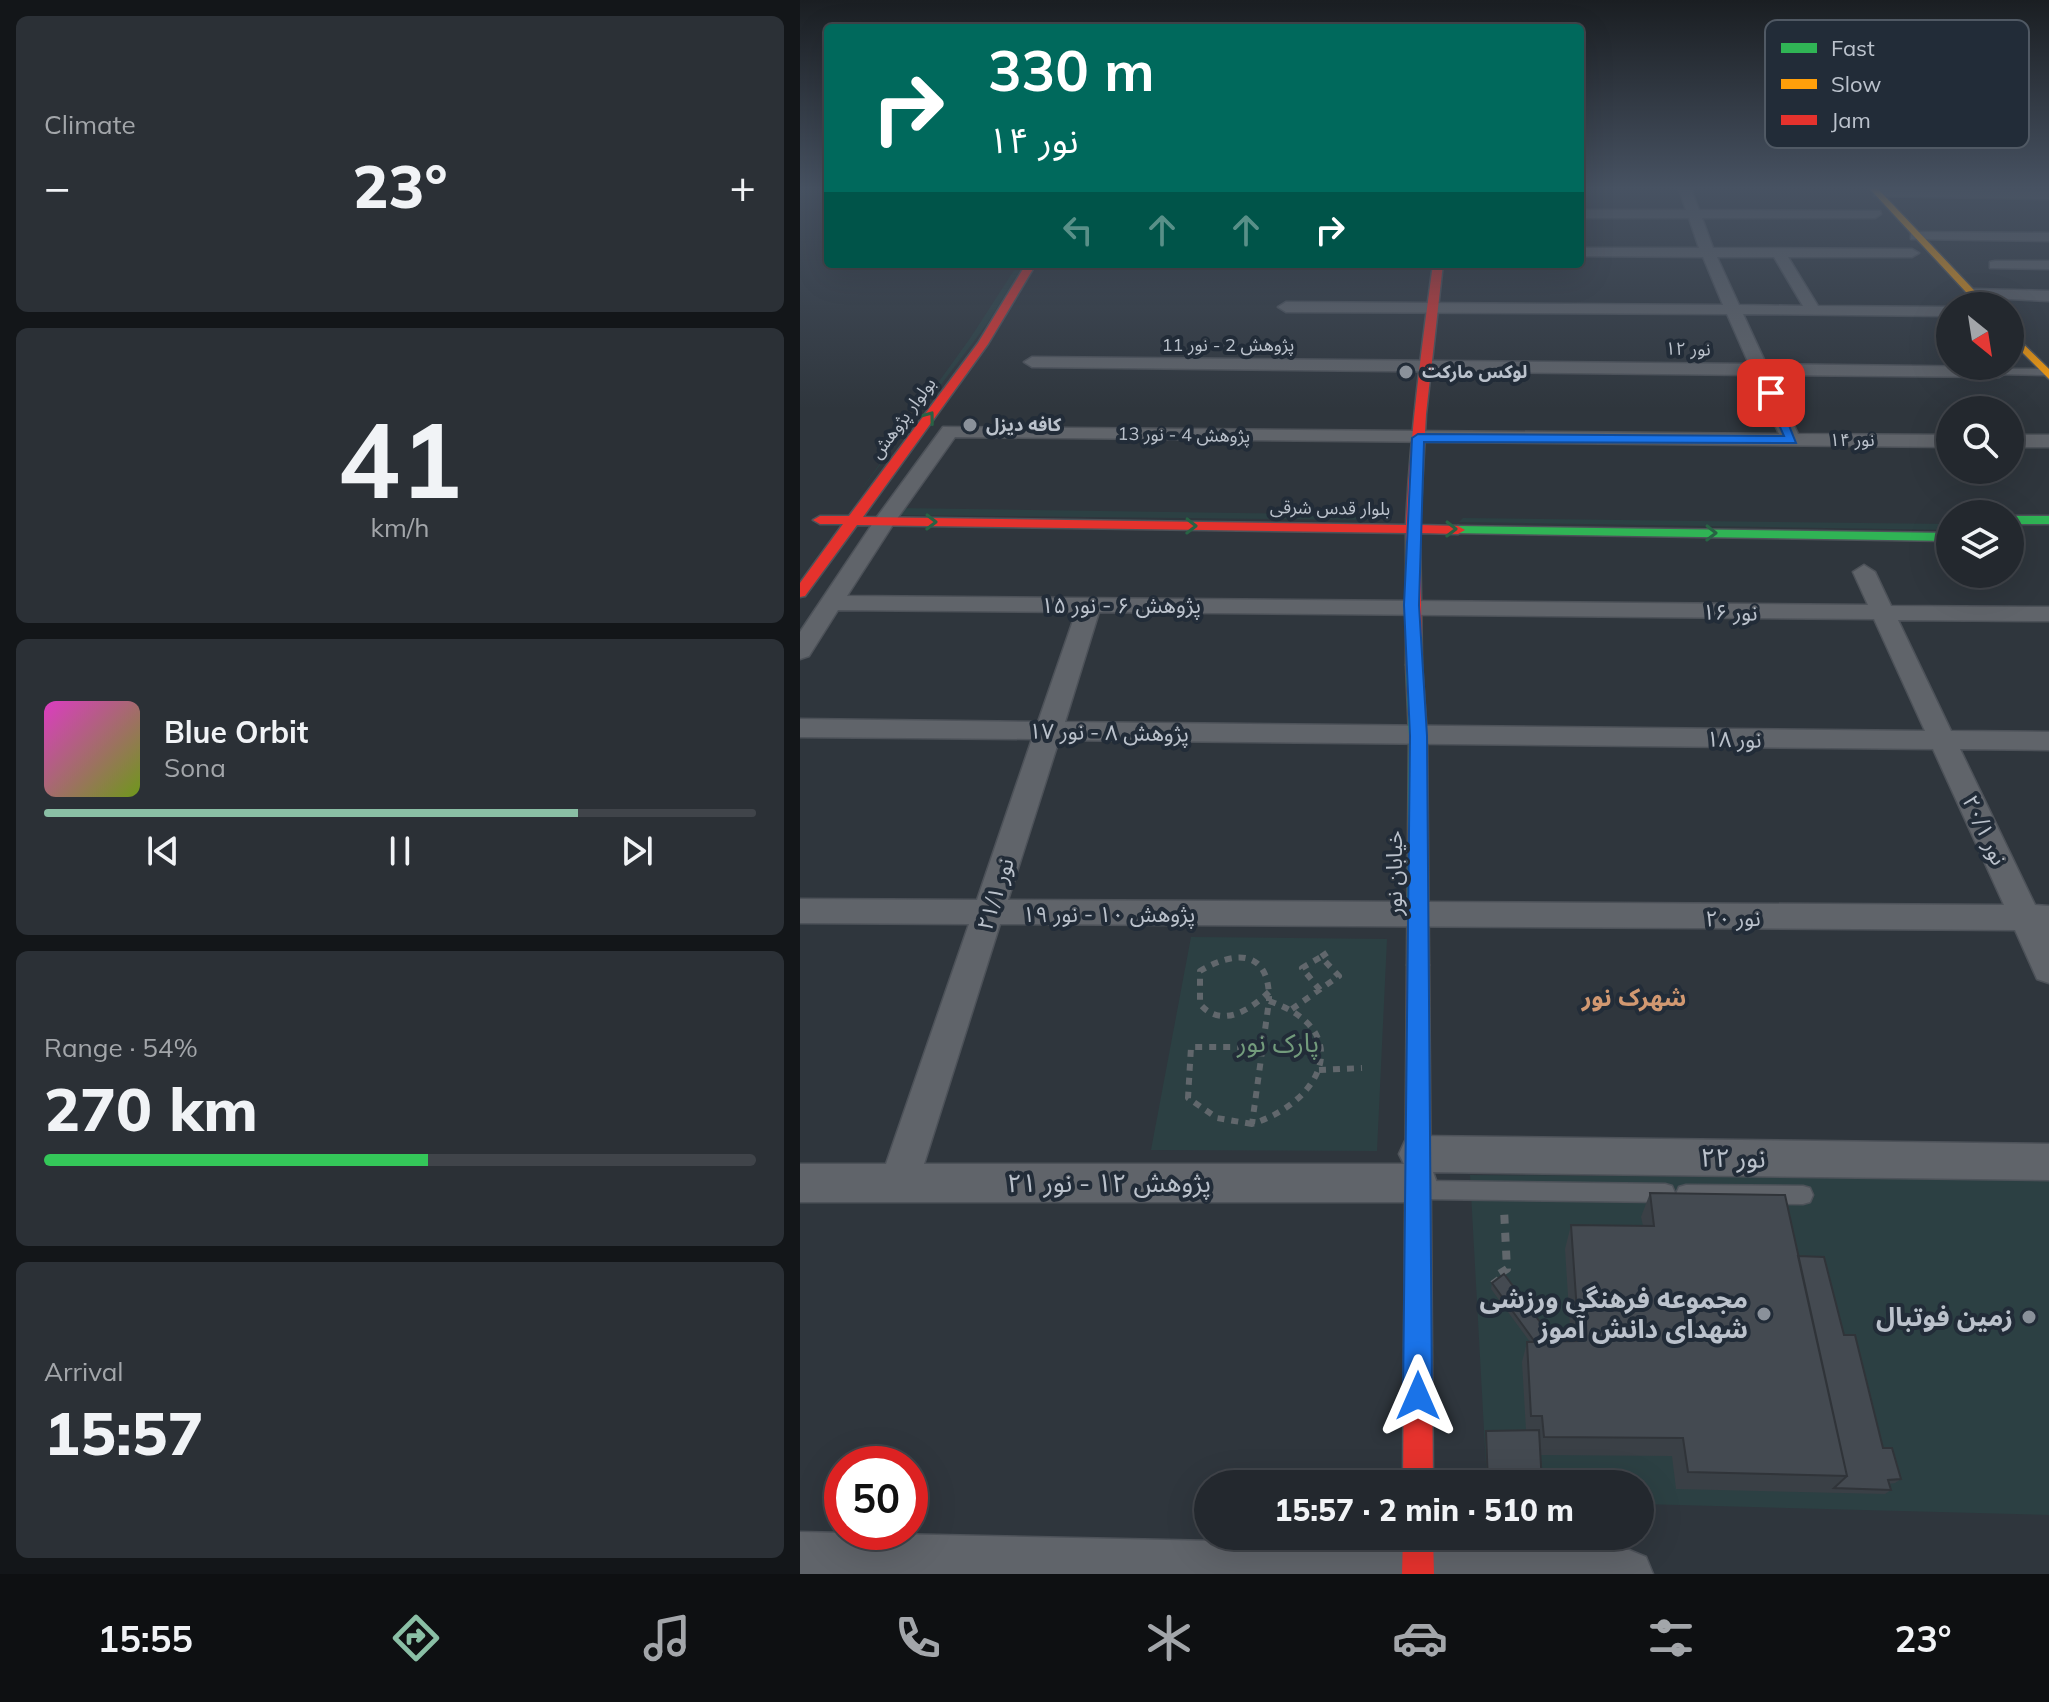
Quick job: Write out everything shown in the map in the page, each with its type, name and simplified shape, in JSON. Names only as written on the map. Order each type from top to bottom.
[{"type":"main road","points":[[1942,262],[1971,292]]},
{"type":"main road","name":"بولوار پژوهش","points":[[807,538],[820,520],[851,501],[983,344],[1029,268]]},
{"type":"main road","name":"خیابان نور","points":[[1418,1470],[1418,736],[1411,605],[1423,366],[1437,268]]},
{"type":"main road","points":[[2024,349],[2047,374]]},
{"type":"main road","points":[[851,501],[906,502]]},
{"type":"main road","name":"بولوار پژوهش","points":[[800,593],[853,521],[851,501]]},
{"type":"main road","name":"بلوار قدس شرقی","points":[[1149,506],[1414,520],[1936,537]]},
{"type":"main road","name":"بلوار قدس شرقی","points":[[820,520],[1414,520],[1504,511]]},
{"type":"main road","points":[[1552,512],[1936,519]]},
{"type":"main road","points":[[2024,520],[2049,520]]},
{"type":"main road","points":[[2024,537],[2049,538]]},
{"type":"street","points":[[1712,262],[1791,440]]},
{"type":"street","points":[[1785,262],[1813,310]]},
{"type":"street","points":[[1995,265],[2049,265]]},
{"type":"street","points":[[2024,297],[2049,296]]},
{"type":"street","points":[[1286,307],[1936,311]]},
{"type":"street","name":"پژوهش 2 - نور 11","points":[[1032,362],[1423,366]]},
{"type":"street","name":"نور ۱۲","points":[[1423,366],[1936,371]]},
{"type":"street","name":"پژوهش 4 - نور 13","points":[[906,502],[950,431],[1418,438]]},
{"type":"street","name":"نور ۱۴","points":[[1418,438],[1936,441]]},
{"type":"street","points":[[2024,441],[2049,441]]},
{"type":"street","points":[[800,651],[884,521],[906,502]]},
{"type":"street","name":"نور ۲۰/۱","points":[[1864,572],[1945,742],[2037,918],[2049,969]]},
{"type":"street","name":"پژوهش ۶ - نور ۱۵","points":[[831,603],[1411,605]]},
{"type":"street","name":"نور ۲۱/۱","points":[[899,1183],[1090,605]]},
{"type":"street","name":"نور ۱۶","points":[[1411,605],[1886,615],[2049,614]]},
{"type":"street","name":"پژوهش ۸ - نور ۱۷","points":[[800,728],[1418,736]]},
{"type":"street","name":"نور ۱۸","points":[[1418,736],[2049,741]]},
{"type":"street","name":"پژوهش ۱۰ - نور ۱۹","points":[[800,911],[1418,917]]},
{"type":"street","name":"نور ۲۰","points":[[1418,917],[2037,918]]},
{"type":"street","name":"نور ۲۲","points":[[1418,1176],[2049,1162]]},
{"type":"street","name":"پژوهش ۱۲ - نور ۲۱","points":[[800,1183],[1418,1176]]},
{"type":"street","points":[[800,1556],[1418,1560],[1629,1574]]},
{"type":"lane","points":[[2024,373],[2047,374]]},
{"type":"lane","points":[[1418,1176],[1503,1192],[1803,1195]]},
{"type":"path","points":[[1252,1124],[1269,1001],[1269,992],[1266,972],[1260,964],[1238,955],[1224,957],[1200,971],[1196,994],[1206,1014],[1235,1017],[1258,1005],[1269,992]]},
{"type":"path","points":[[1292,1009],[1320,990],[1339,976],[1325,955],[1302,968],[1320,990]]},
{"type":"path","points":[[1262,1047],[1191,1047],[1188,1098],[1207,1116],[1235,1124],[1252,1124],[1295,1105],[1312,1086],[1321,1055],[1308,1021],[1292,1009],[1269,1001]]},
{"type":"path","points":[[1319,1070],[1362,1068]]},
{"type":"path","points":[[1503,1192],[1507,1269],[1493,1278],[1505,1295]]},
{"type":"green space","points":[[1015,268],[1022,268],[987,324],[858,494],[971,337]]},
{"type":"green space","points":[[899,508],[1366,515],[1375,520],[894,515]]},
{"type":"green space","points":[[1463,518],[1936,524],[1936,530],[1459,522]]},
{"type":"green space","name":"پارک نور","points":[[1191,937],[1387,939],[1377,1151],[1151,1150]]},
{"type":"green space","name":"مجموعه فرهنگی ورزشی شهدای دانش آموز","points":[[1470,1175],[2049,1179],[2049,1515],[1654,1504],[1654,1470],[1486,1470]]},
{"type":"building","points":[[1650,1193],[1785,1195],[1847,1476],[1688,1472],[1683,1438],[1544,1437],[1542,1416],[1531,1416],[1527,1342],[1579,1341],[1571,1225],[1654,1226]]},
{"type":"building","points":[[1798,1256],[1824,1257],[1844,1335],[1855,1335],[1883,1448],[1892,1448],[1901,1479],[1888,1480],[1891,1490],[1834,1488],[1847,1476]]},
{"type":"building","points":[[1504,1274],[1555,1342],[1535,1342],[1492,1283]]},
{"type":"building","points":[[1539,1430],[1541,1470],[1487,1470],[1486,1431]]},
{"type":"traffic: fast","points":[[2024,520],[2049,520]]},
{"type":"traffic: fast","points":[[1458,530],[1936,537]]},
{"type":"traffic: fast","points":[[1414,665],[1418,736],[1418,965]]},
{"type":"traffic: slow","points":[[1943,262],[1971,292]]},
{"type":"traffic: slow","points":[[2024,349],[2049,376]]},
{"type":"traffic: jam","points":[[800,593],[983,344],[1029,268]]},
{"type":"traffic: jam","points":[[1414,665],[1412,565],[1416,464],[1437,268]]},
{"type":"traffic: jam","points":[[820,520],[1458,530]]},
{"type":"traffic: jam","points":[[1418,965],[1418,1470]]},
{"type":"traffic: jam","points":[[1418,1550],[1418,1574]]},
{"type":"place","name":"لوکس مارکت","points":[[1406,372]]},
{"type":"place","name":"کافه دیزل","points":[[970,425]]},
{"type":"place","name":"مجموعه فرهنگی ورزشی شهدای دانش آموز","points":[[1764,1314]]},
{"type":"place","name":"زمین فوتبال","points":[[2029,1317]]},
{"type":"district","name":"شهرک نور","points":[[1634,998]]},
{"type":"route","points":[[1418,1396],[1418,736],[1411,605],[1418,438],[1791,440],[1771,393]]}]
